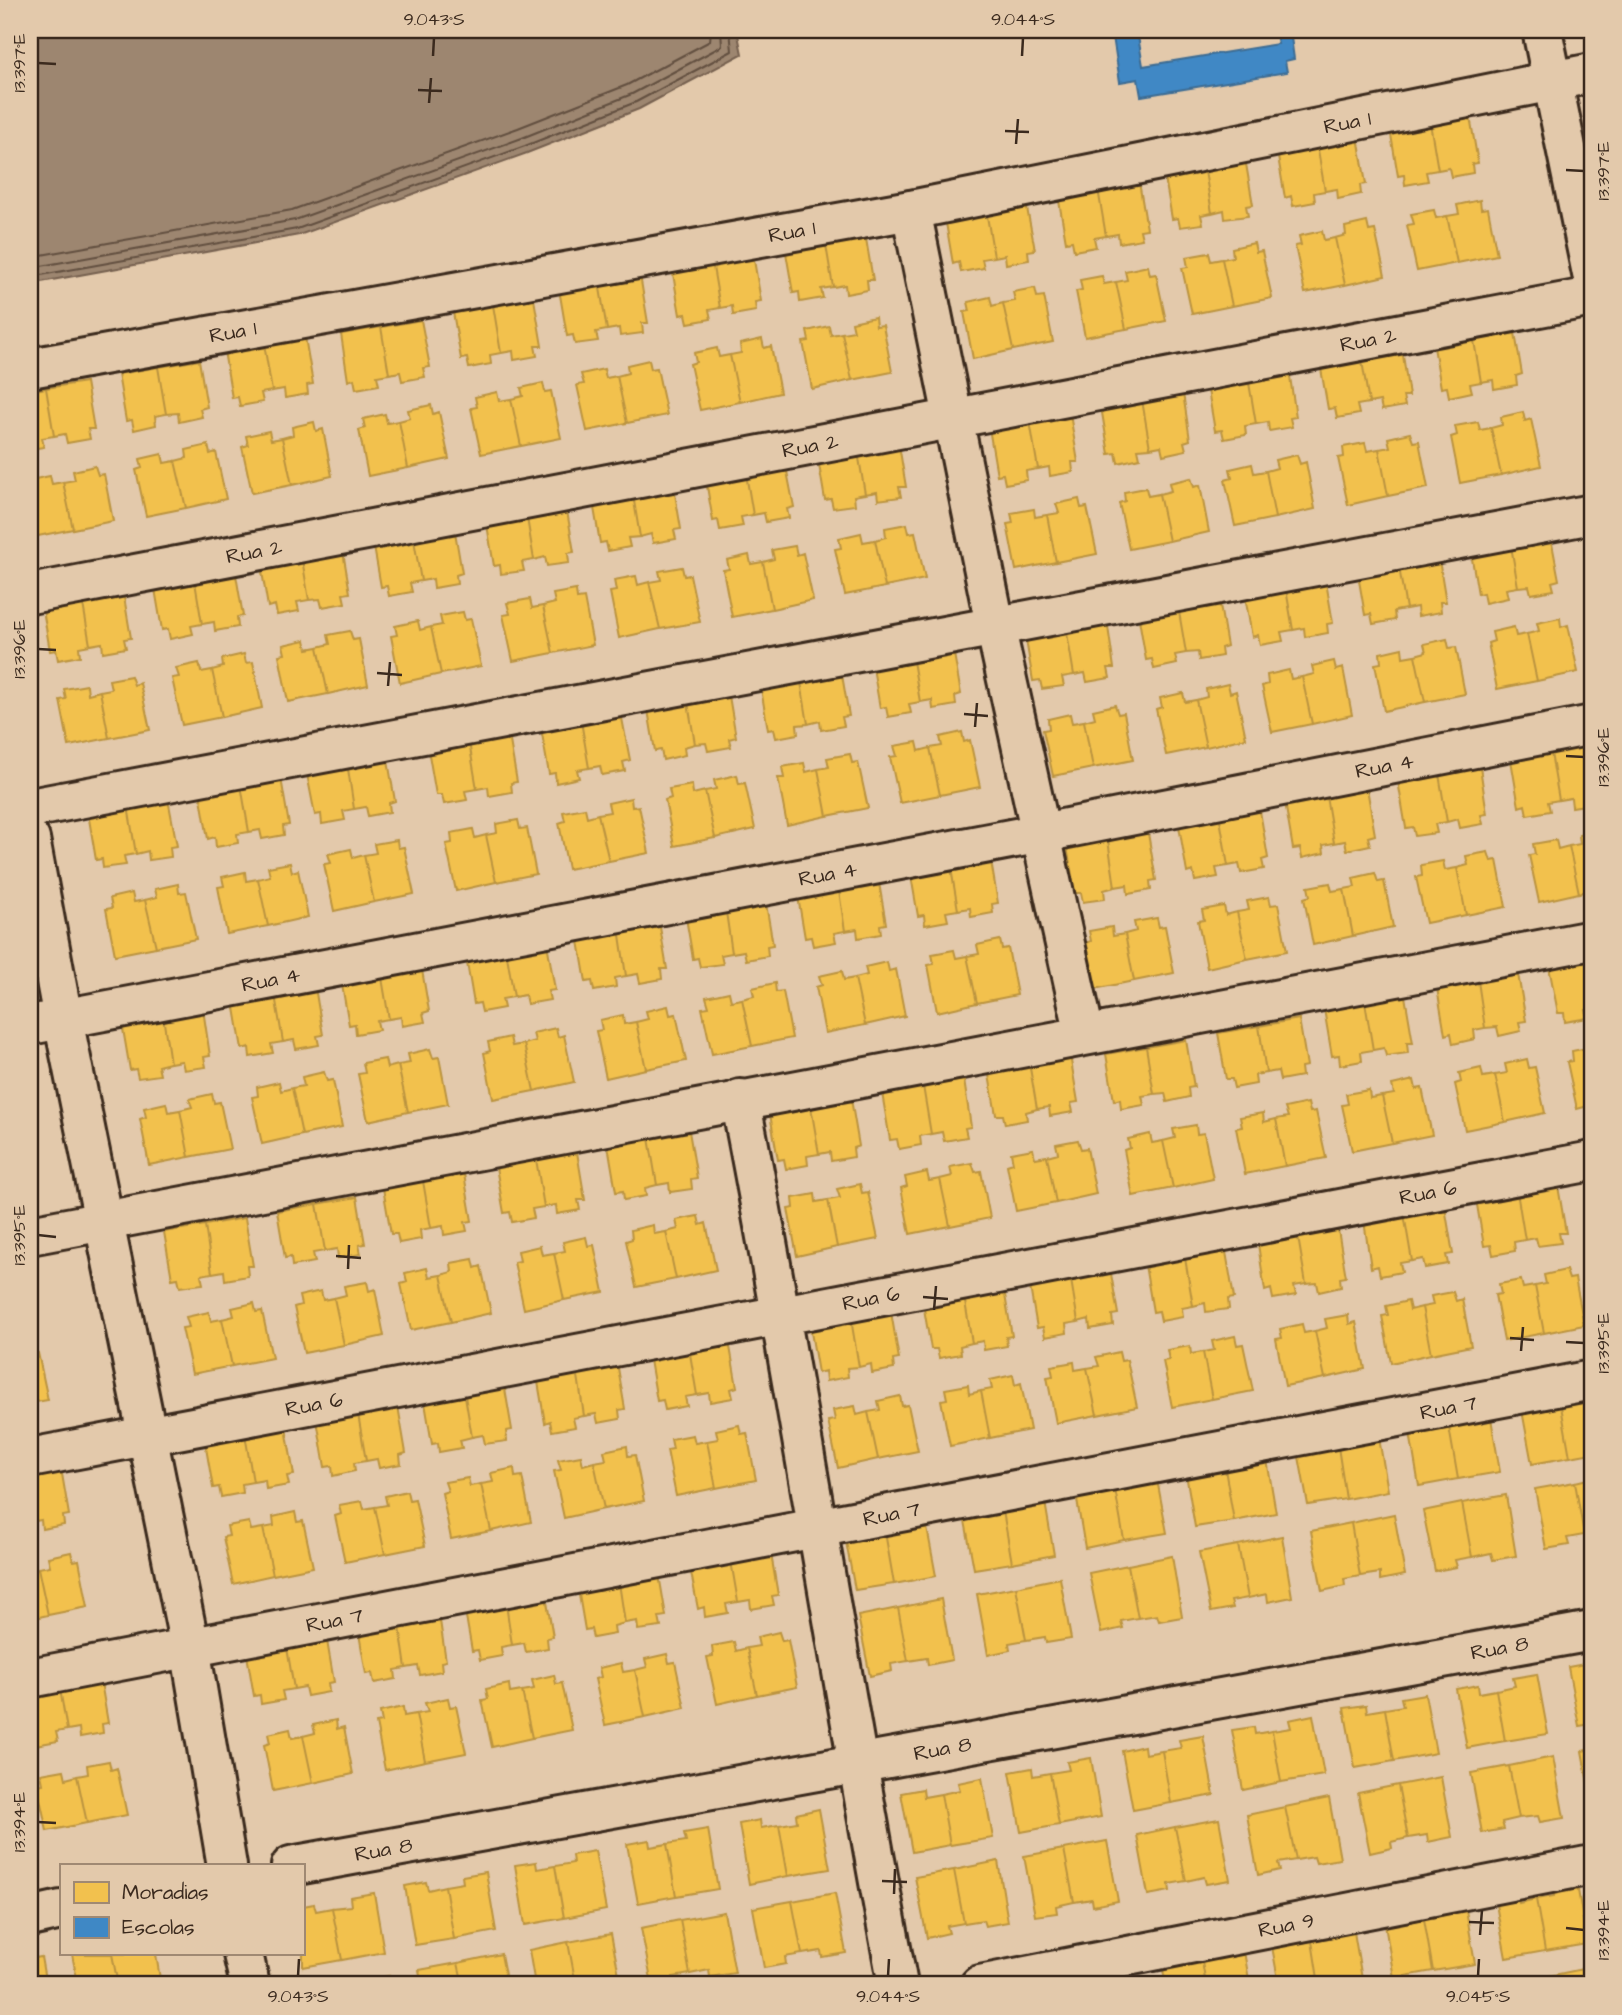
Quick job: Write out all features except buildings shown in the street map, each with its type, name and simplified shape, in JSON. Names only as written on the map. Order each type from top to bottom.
[{"type":"street","points":[[1542,30],[1550,80],[1592,274]]},
{"type":"street","name":"Rua 1","points":[[30,368],[911,210],[1592,73]]},
{"type":"street","points":[[911,210],[995,625],[1085,1035]]},
{"type":"street","name":"Rua 2","points":[[30,594],[1592,297]]},
{"type":"street","points":[[30,808],[1592,514]]},
{"type":"street","name":"Rua 4","points":[[46,1022],[1042,833],[1592,724]]},
{"type":"street","points":[[30,839],[46,1022],[104,1220],[190,1647],[227,1864]]},
{"type":"street","points":[[30,1235],[1592,940]]},
{"type":"street","points":[[740,1099],[782,1314],[819,1526],[856,1764],[898,1985]]},
{"type":"street","name":"Rua 6","points":[[30,1458],[1592,1161]]},
{"type":"street","name":"Rua 7","points":[[30,1678],[1592,1380]]},
{"type":"street","name":"Rua 8","points":[[302,1864],[1592,1631]]},
{"type":"street","name":"Rua 9","points":[[980,1985],[1592,1865]]},
{"type":"street","points":[[30,1917],[60,1910]]},
{"type":"street","points":[[243,1955],[250,1985]]},
{"type":"water","points":[[30,30],[737,30],[742,54],[639,109],[527,153],[299,235],[30,284]]}]
